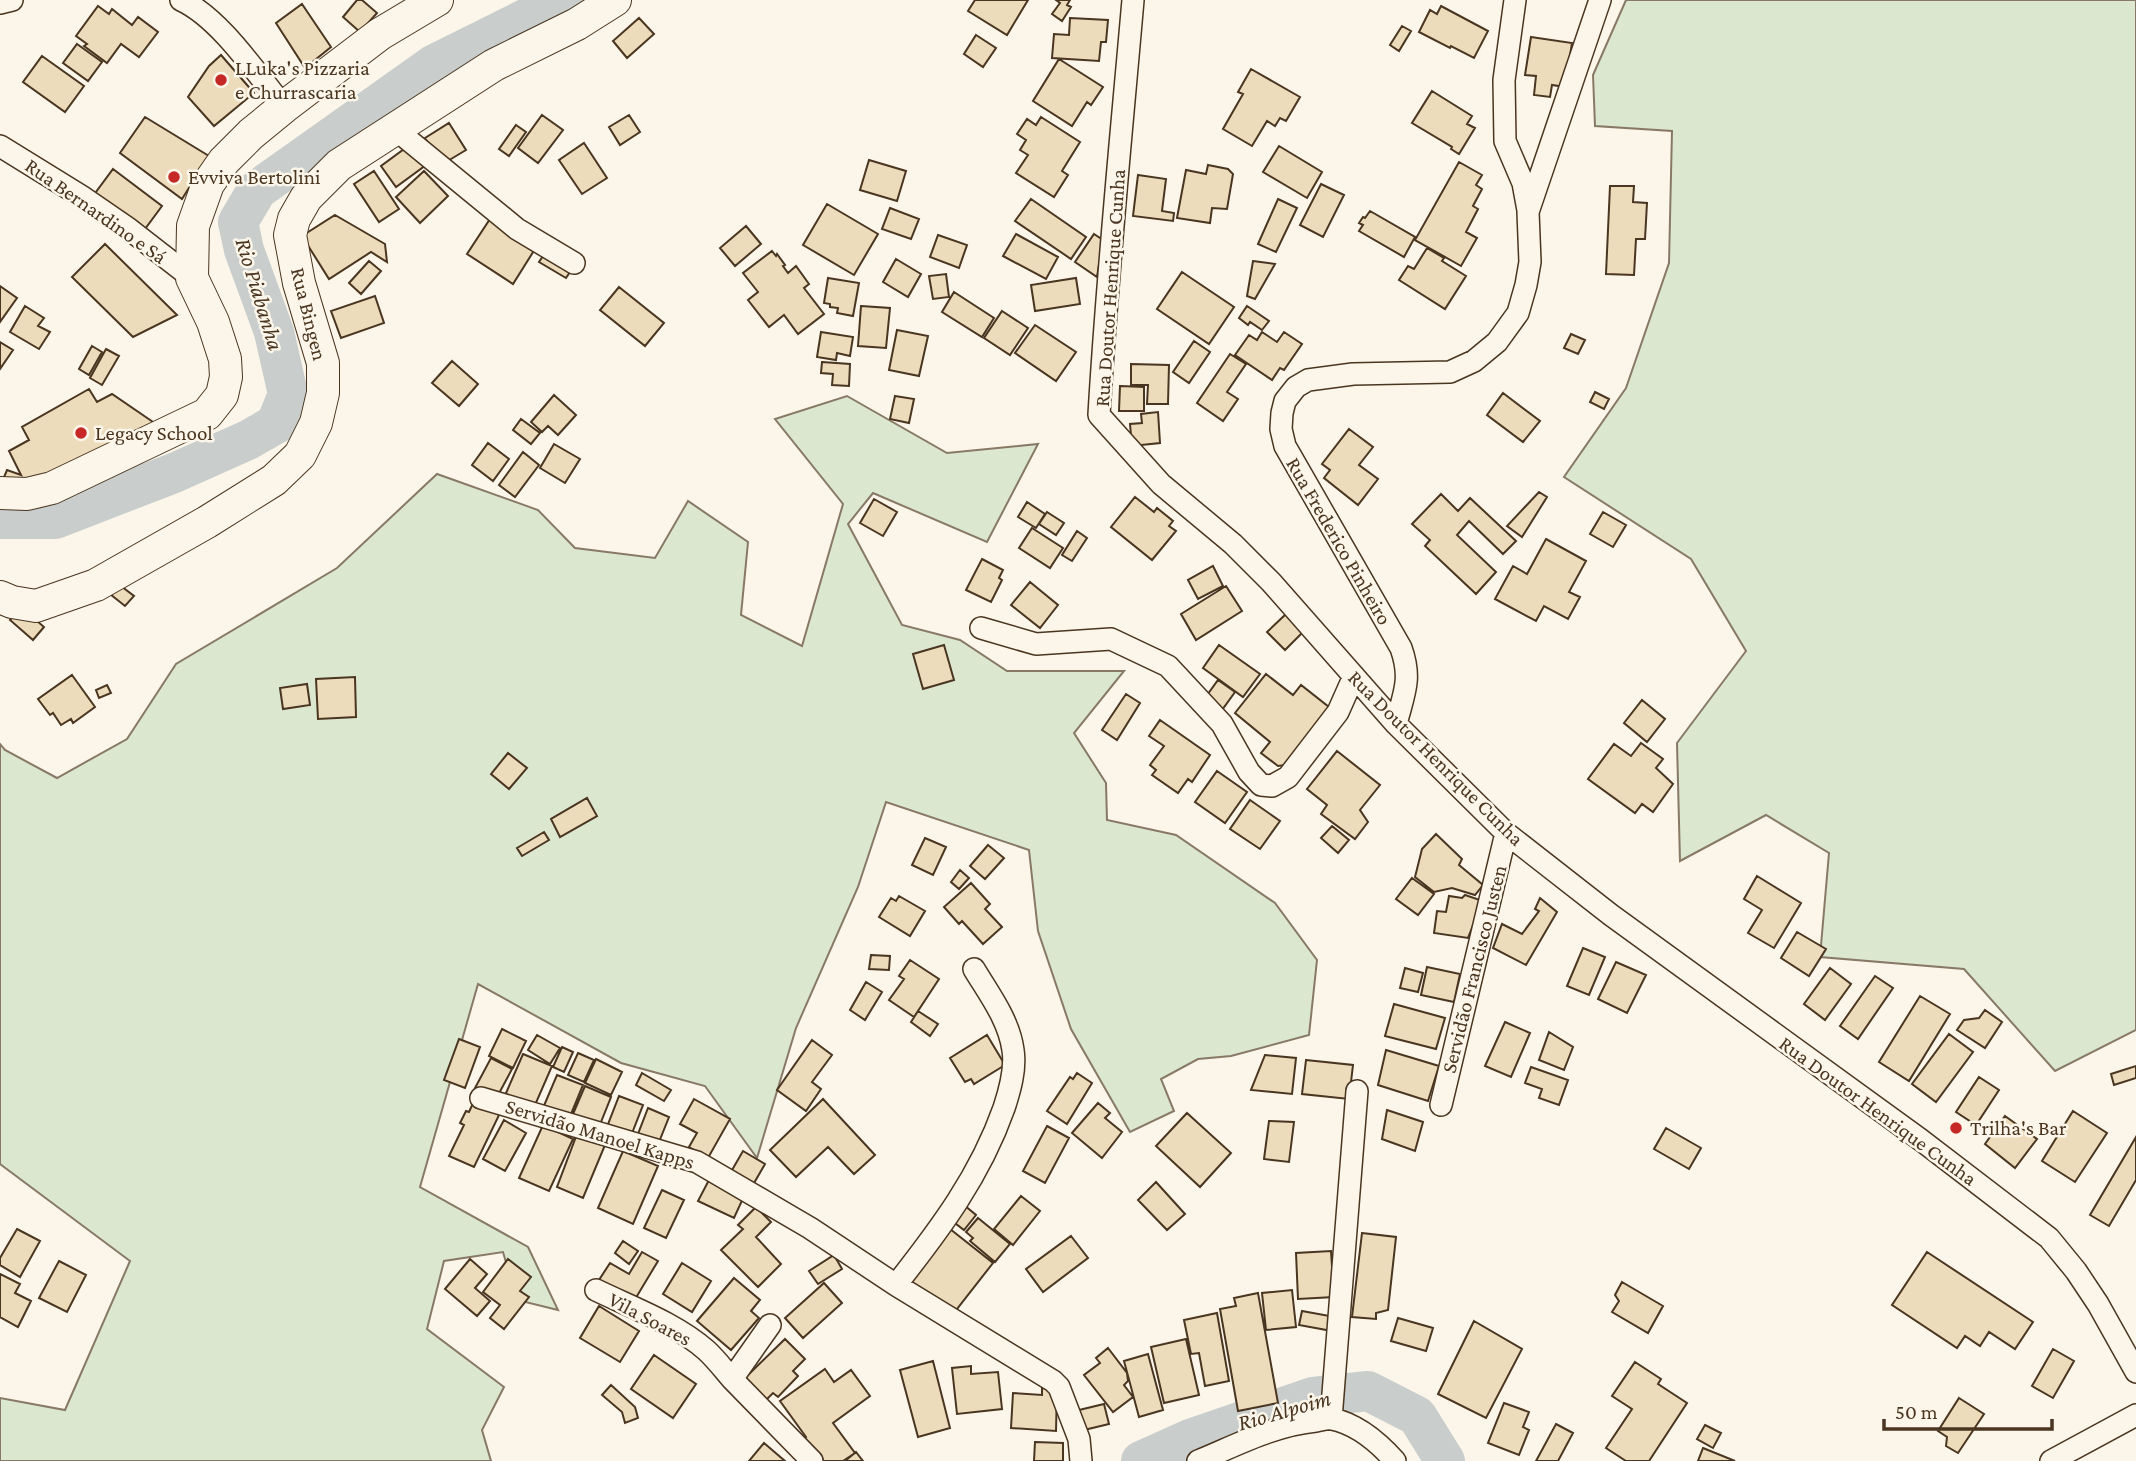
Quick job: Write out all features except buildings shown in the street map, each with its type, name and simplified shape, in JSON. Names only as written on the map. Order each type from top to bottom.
[{"type":"main road","points":[[0,493],[27,494],[51,488],[207,414],[222,396],[226,377],[225,359],[212,322],[191,278],[193,226],[208,184],[224,161],[250,134],[380,34],[437,0]]},
{"type":"main road","name":"Rua Bingen","points":[[0,597],[36,606],[96,585],[207,522],[274,480],[300,455],[316,423],[323,393],[323,363],[299,283],[290,235],[294,219],[306,198],[339,165],[494,65],[577,24],[615,0]]},
{"type":"street","points":[[0,3],[12,0]]},
{"type":"street","points":[[181,0],[212,19],[284,107]]},
{"type":"street","name":"Rua Doutor Henrique Cunha","points":[[1133,0],[1108,270],[1099,415],[1161,484],[1233,544],[1271,582],[1396,723],[1506,833],[1611,915],[1920,1140],[2049,1238],[2098,1304],[2136,1372]]},
{"type":"street","points":[[1515,0],[1504,79],[1505,141],[1523,183],[1528,212]]},
{"type":"street","name":"Rua Frederico Pinheiro","points":[[1396,723],[1408,667],[1401,648],[1284,446],[1281,429],[1285,401],[1296,387],[1308,380],[1353,374],[1450,372],[1474,360],[1497,342],[1518,313],[1530,262],[1528,212],[1600,0]]},
{"type":"street","points":[[395,129],[517,229],[575,263]]},
{"type":"street","name":"Rua Bernardino e Sá","points":[[0,146],[100,209],[191,278]]},
{"type":"street","points":[[981,628],[1036,644],[1111,639],[1168,666],[1222,724],[1249,772],[1261,785],[1272,786],[1288,777],[1338,712],[1354,676]]},
{"type":"street","name":"Servidão Francisco Justen","points":[[1441,1105],[1506,833]]},
{"type":"street","points":[[896,1285],[964,1194],[994,1138],[1011,1087],[1013,1051],[1000,1012],[974,968]]},
{"type":"street","points":[[1332,1418],[1357,1091]]},
{"type":"street","name":"Servidão Manoel Kapps","points":[[481,1098],[697,1162],[810,1227],[896,1285],[1053,1381],[1059,1387],[1079,1438],[1081,1461]]},
{"type":"street","name":"Vila Soares","points":[[596,1290],[688,1336],[708,1352],[812,1461]]},
{"type":"street","points":[[732,1379],[770,1325]]},
{"type":"street","points":[[2051,1461],[2136,1415]]},
{"type":"street","points":[[1198,1461],[1271,1430],[1332,1418],[1360,1430],[1382,1446],[1395,1461]]},
{"type":"green space","points":[[1626,0],[2136,0],[2136,1030],[2055,1071],[1964,969],[1820,957],[1829,853],[1766,815],[1680,861],[1677,743],[1746,651],[1691,559],[1564,477],[1626,388],[1669,263],[1672,131],[1595,126],[1593,75]]},
{"type":"green space","points":[[847,396],[947,453],[1038,444],[987,542],[873,493],[848,524],[902,625],[960,640],[1007,671],[1124,671],[1074,733],[1106,783],[1107,820],[1176,835],[1275,903],[1317,960],[1309,1035],[1231,1056],[1198,1059],[1161,1079],[1174,1111],[1130,1132],[1071,1029],[1038,931],[1029,850],[886,802],[858,887],[796,1028],[757,1158],[705,1086],[621,1063],[478,984],[420,1187],[528,1247],[558,1310],[517,1300],[503,1252],[444,1261],[427,1329],[504,1387],[482,1430],[491,1461],[0,1461],[0,1398],[65,1410],[130,1261],[0,1164],[0,744],[5,750],[57,778],[127,739],[176,664],[337,568],[437,474],[538,510],[575,548],[655,558],[688,501],[748,542],[741,615],[802,646],[843,504],[775,419]]},
{"type":"waterway","name":"Rio Piabanha","points":[[0,519],[55,519],[174,473],[248,440],[276,424],[288,394],[274,332],[244,250],[238,222],[257,190],[433,65],[563,0]]},
{"type":"waterway","name":"Rio Alpoim","points":[[1141,1461],[1190,1439],[1313,1397],[1368,1391],[1417,1416],[1445,1461]]},
{"type":"place","name":"LLuka's Pizzaria e Churrascaria","points":[[221,80]]},
{"type":"place","name":"Evviva Bertolini","points":[[174,177]]},
{"type":"place","name":"Legacy School","points":[[81,433]]},
{"type":"place","name":"Trilha's Bar","points":[[1956,1128]]}]
